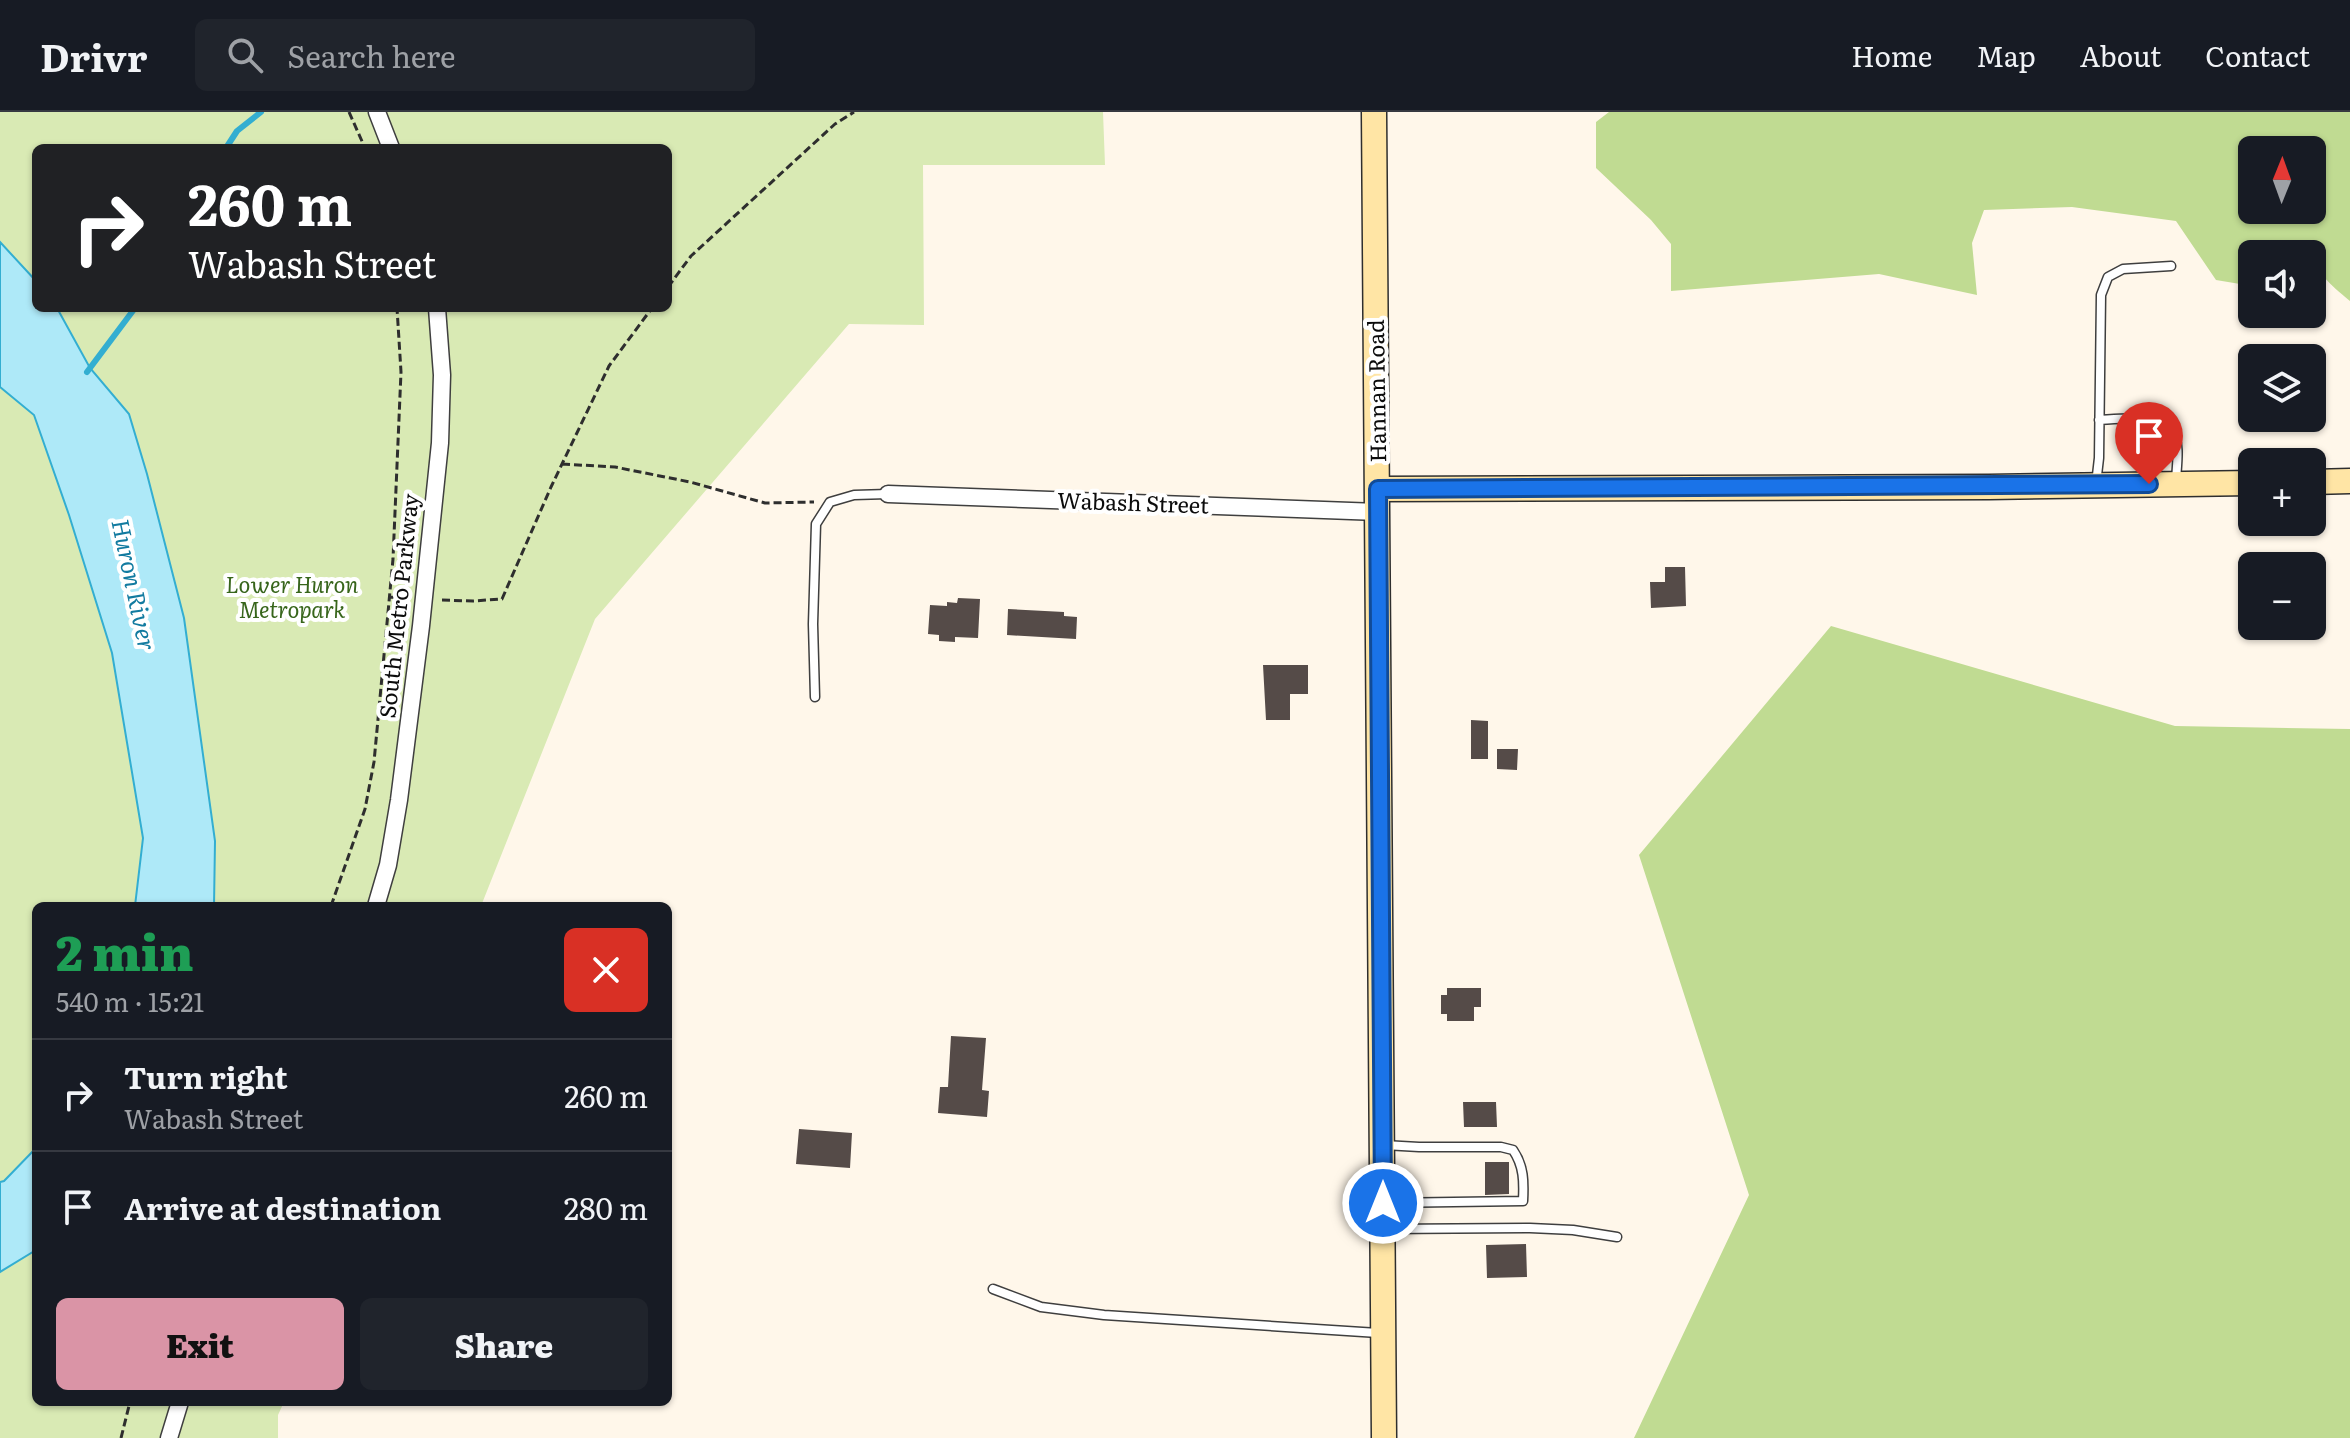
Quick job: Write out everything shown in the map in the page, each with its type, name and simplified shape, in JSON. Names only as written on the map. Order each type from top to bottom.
[{"type":"street","points":[[377,112],[389,144]]},
{"type":"street","name":"Hannan Road","points":[[1374,112],[1384,1438]]},
{"type":"street","name":"South Metro Parkway","points":[[377,902],[388,865],[399,800],[440,443],[442,375],[437,312]]},
{"type":"street","points":[[2326,482],[2350,481]]},
{"type":"street","name":"Wabash Street","points":[[888,494],[1378,500],[2238,483]]},
{"type":"street","points":[[169,1438],[179,1406]]},
{"type":"lane","points":[[2096,485],[2101,295],[2108,277],[2123,269],[2171,266]]},
{"type":"lane","points":[[2099,420],[2147,419],[2164,423],[2174,432],[2176,484]]},
{"type":"lane","points":[[815,697],[813,624],[816,524],[830,502],[854,495],[888,494]]},
{"type":"lane","points":[[1383,1145],[1501,1147],[1513,1150],[1521,1162],[1524,1183],[1523,1201],[1383,1203]]},
{"type":"lane","points":[[1383,1229],[1530,1228],[1573,1230],[1617,1237]]},
{"type":"lane","points":[[993,1289],[1041,1307],[1104,1315],[1383,1334]]},
{"type":"path","points":[[349,112],[363,144]]},
{"type":"path","points":[[672,282],[691,256],[835,124],[854,112]]},
{"type":"path","points":[[332,902],[365,809],[374,762],[390,597],[401,372],[397,312]]},
{"type":"path","points":[[390,597],[473,601],[502,599],[609,366],[649,312]]},
{"type":"path","points":[[562,464],[615,467],[690,482],[765,503],[830,502]]},
{"type":"path","points":[[121,1438],[129,1406]]},
{"type":"green space","name":"Lower Huron Metropark","points":[[0,112],[1103,112],[1105,165],[923,165],[924,325],[849,324],[595,619],[483,902],[32,902],[32,1406],[282,1406],[278,1415],[278,1438],[0,1438]]},
{"type":"green space","points":[[1609,112],[2350,112],[2350,301],[2326,278],[2326,240],[2238,240],[2238,284],[2216,280],[2176,221],[2072,207],[1984,210],[1972,243],[1977,295],[1879,274],[1671,291],[1671,244],[1651,220],[1596,168],[1596,122]]},
{"type":"green space","points":[[1831,626],[2175,726],[2350,729],[2350,1438],[1634,1438],[1749,1195],[1639,855]]},
{"type":"water","name":"Huron River","points":[[0,242],[32,277],[32,312],[59,312],[90,368],[129,414],[184,618],[215,841],[214,902],[135,902],[143,838],[112,653],[34,415],[0,387]]},
{"type":"water","points":[[32,1152],[32,1252],[0,1272],[0,1182]]},
{"type":"building","points":[[1665,567],[1685,567],[1686,606],[1651,608],[1650,582],[1665,582]]},
{"type":"building","points":[[958,598],[980,599],[978,638],[955,637],[955,642],[939,641],[939,635],[928,634],[930,605],[947,606],[947,602],[957,603]]},
{"type":"building","points":[[1008,609],[1064,612],[1064,616],[1077,617],[1076,639],[1007,635]]},
{"type":"building","points":[[1263,665],[1308,665],[1308,694],[1290,694],[1290,720],[1266,720]]},
{"type":"building","points":[[1471,720],[1488,721],[1488,759],[1471,759]]},
{"type":"building","points":[[1497,749],[1518,749],[1517,770],[1497,769]]},
{"type":"building","points":[[1447,988],[1481,988],[1481,1007],[1474,1007],[1474,1021],[1447,1021],[1447,1014],[1441,1014],[1441,995],[1447,995]]},
{"type":"building","points":[[951,1036],[986,1038],[982,1090],[989,1091],[987,1117],[938,1113],[940,1087],[948,1087]]},
{"type":"building","points":[[1463,1102],[1496,1102],[1497,1127],[1464,1127]]},
{"type":"building","points":[[799,1129],[852,1133],[850,1168],[796,1164]]},
{"type":"building","points":[[1485,1162],[1509,1162],[1509,1194],[1485,1195]]},
{"type":"building","points":[[1526,1244],[1527,1277],[1487,1278],[1486,1245]]},
{"type":"waterway","points":[[229,144],[237,131],[261,112]]},
{"type":"waterway","points":[[87,372],[132,312]]},
{"type":"route","points":[[1383,1203],[1378,489],[2149,484]]}]
